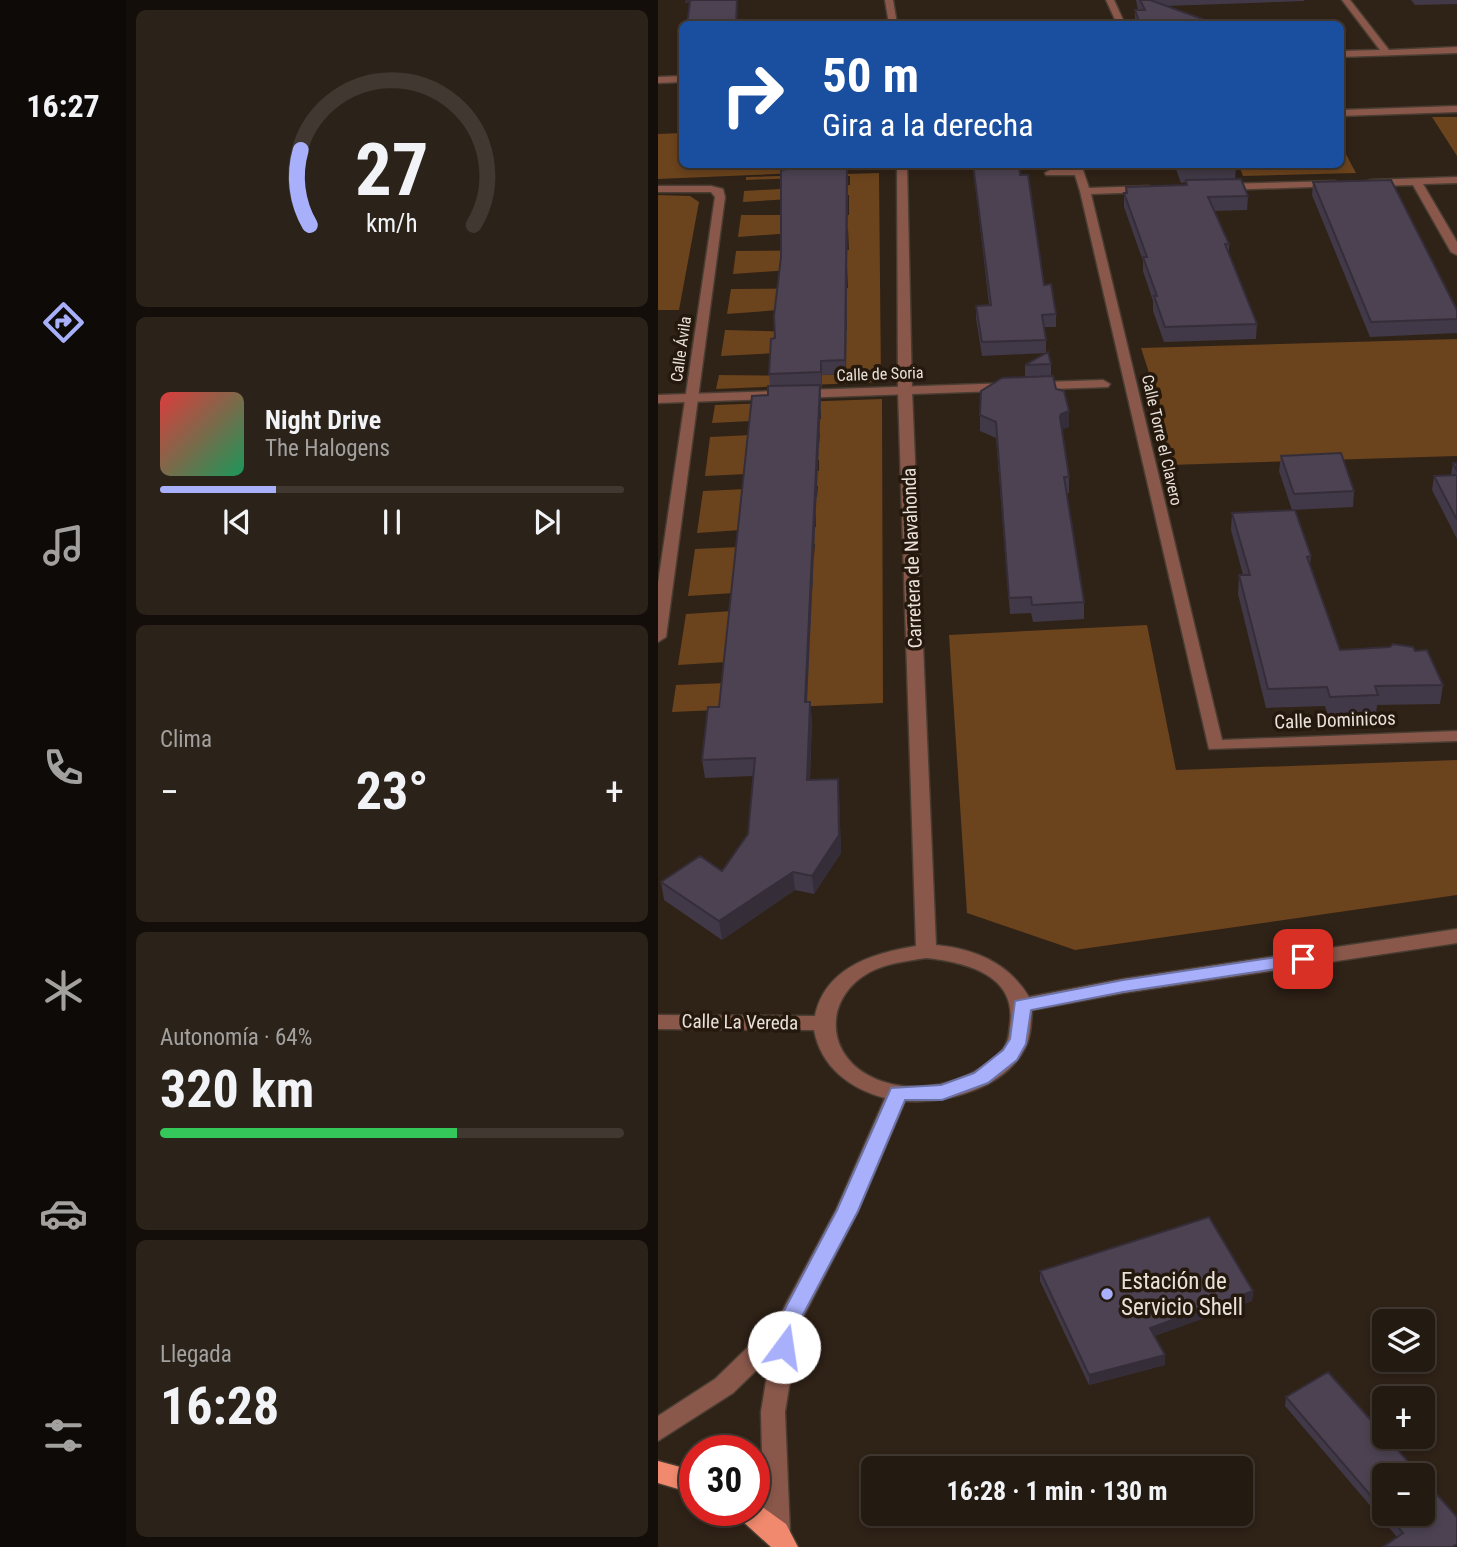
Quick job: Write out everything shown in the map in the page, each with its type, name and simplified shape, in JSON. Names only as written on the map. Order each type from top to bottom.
[{"type":"main road","points":[[658,1472],[679,1478]]},
{"type":"main road","points":[[766,1526],[781,1540]]},
{"type":"street","points":[[889,0],[892,21]]},
{"type":"street","points":[[1110,0],[1120,21]]},
{"type":"street","points":[[1346,0],[1386,52]]},
{"type":"street","points":[[1344,54],[1457,50]]},
{"type":"street","points":[[658,80],[679,79]]},
{"type":"street","points":[[1344,113],[1457,110]]},
{"type":"street","name":"Carretera de Navahonda","points":[[902,168],[905,391],[926,951]]},
{"type":"street","points":[[1050,173],[1079,172],[1085,191],[1168,189]]},
{"type":"street","points":[[1361,183],[1457,180]]},
{"type":"street","points":[[1416,181],[1457,252]]},
{"type":"street","points":[[1209,187],[1347,183]]},
{"type":"street","name":"Calle Ávila","points":[[658,189],[699,188],[719,191],[658,638]]},
{"type":"street","name":"Calle Torre el Clavero","points":[[1085,191],[1215,745]]},
{"type":"street","name":"Calle de Soria","points":[[658,399],[1103,384]]},
{"type":"street","name":"Calle Dominicos","points":[[1215,745],[1457,736]]},
{"type":"street","points":[[1022,1005],[1123,986],[1457,936]]},
{"type":"street","points":[[926,951],[971,958],[1006,979],[1022,1005],[1020,1039],[1010,1055],[981,1078],[942,1093],[898,1093],[866,1084],[841,1068],[826,1047],[822,1023],[832,996],[855,972],[889,957],[926,951]]},
{"type":"street","name":"Calle La Vereda","points":[[658,1022],[822,1023]]},
{"type":"street","points":[[781,1540],[773,1412],[788,1324],[847,1211],[898,1093]]},
{"type":"street","points":[[658,1430],[724,1386],[788,1324]]},
{"type":"shaded area","points":[[1432,117],[1457,117],[1457,156]]},
{"type":"shaded area","points":[[679,133],[679,168],[822,168],[822,172],[658,179],[658,134]]},
{"type":"shaded area","points":[[1344,151],[1356,173],[1243,176],[1240,168],[1344,168]]},
{"type":"shaded area","points":[[879,173],[881,382],[716,389],[719,375],[846,374],[777,353],[721,356],[725,330],[847,330],[846,305],[727,314],[731,289],[848,288],[847,266],[733,274],[736,251],[849,250],[848,229],[738,237],[741,215],[849,215],[849,195],[743,202],[744,191],[850,185],[850,176],[746,180],[746,177]]},
{"type":"shaded area","points":[[658,195],[690,196],[699,202],[679,310],[658,310]]},
{"type":"shaded area","points":[[1457,339],[1457,456],[1170,465],[1151,379],[1141,348]]},
{"type":"shaded area","points":[[882,399],[883,703],[672,712],[676,685],[725,683],[727,662],[678,665],[686,614],[732,611],[811,622],[811,608],[800,591],[812,590],[813,577],[734,593],[688,596],[695,549],[739,547],[814,556],[815,544],[803,544],[804,528],[816,527],[816,515],[743,518],[741,530],[697,533],[703,491],[746,489],[745,500],[817,497],[818,486],[806,486],[807,471],[819,471],[819,460],[749,462],[747,474],[705,476],[710,437],[751,435],[819,444],[820,433],[809,433],[810,420],[821,419],[821,409],[752,421],[712,423],[715,405]]},
{"type":"shaded area","points":[[1147,625],[1176,770],[1457,760],[1457,895],[1075,950],[967,913],[949,635]]},
{"type":"building","points":[[737,0],[736,21],[687,21],[690,2],[686,2]]},
{"type":"building","points":[[1140,0],[1150,0],[1208,21],[1139,21],[1135,10],[1145,10]]},
{"type":"building","points":[[847,168],[845,360],[821,361],[821,372],[769,374],[771,339],[775,338],[774,316],[781,257],[781,170]]},
{"type":"building","points":[[974,168],[1019,168],[1020,175],[1028,175],[1044,285],[1051,284],[1056,314],[1042,315],[1046,340],[982,342],[976,306],[991,305]]},
{"type":"building","points":[[1241,179],[1248,196],[1208,197],[1229,244],[1225,244],[1257,324],[1165,327],[1143,257],[1147,257],[1124,193],[1127,193],[1126,187],[1187,185],[1186,180]]},
{"type":"building","points":[[1391,180],[1457,310],[1457,319],[1371,322],[1313,182]]},
{"type":"building","points":[[1048,352],[1051,364],[1025,365]]},
{"type":"building","points":[[1053,376],[1056,389],[1064,391],[1069,411],[1060,417],[1069,477],[1064,477],[1084,602],[1032,605],[1031,597],[1009,598],[996,422],[980,415],[981,391],[1002,378]]},
{"type":"building","points":[[820,385],[805,702],[810,702],[807,780],[838,779],[839,835],[812,876],[793,872],[719,921],[661,882],[700,856],[722,871],[748,834],[755,758],[702,760],[708,707],[719,707],[752,396],[768,395],[768,386]]},
{"type":"building","points":[[1341,453],[1354,491],[1294,494],[1281,456]]},
{"type":"building","points":[[1457,475],[1457,520],[1434,476]]},
{"type":"building","points":[[1295,510],[1311,556],[1307,557],[1340,650],[1390,647],[1393,644],[1413,647],[1415,651],[1427,650],[1443,685],[1375,686],[1378,695],[1330,697],[1327,687],[1268,689],[1239,575],[1250,575],[1232,513]]},
{"type":"building","points":[[1209,1217],[1253,1291],[1150,1328],[1165,1355],[1089,1375],[1040,1271]]},
{"type":"building","points":[[1328,1372],[1372,1422],[1372,1449],[1397,1449],[1409,1463],[1372,1463],[1372,1497],[1286,1397]]},
{"type":"building","points":[[1435,1492],[1457,1517],[1457,1544],[1452,1547],[1383,1547],[1403,1533],[1397,1526],[1435,1526]]},
{"type":"place","name":"Estación de Servicio Shell","points":[[1107,1294]]},
{"type":"route","points":[[784,1347],[788,1324],[847,1211],[898,1093],[942,1093],[981,1078],[1010,1055],[1020,1039],[1022,1005],[1123,986],[1303,959]]}]
